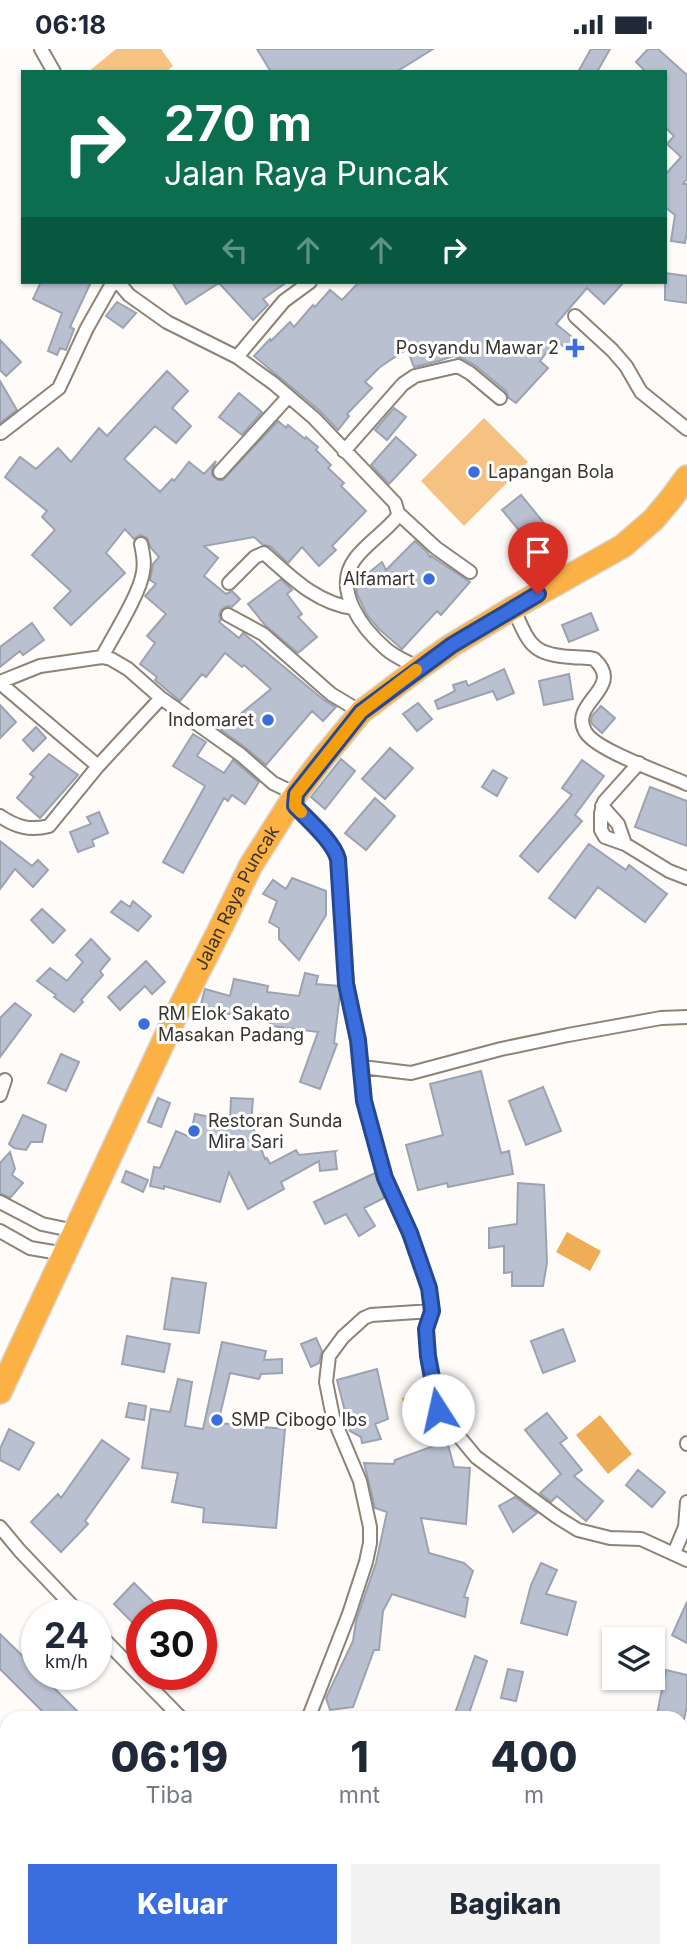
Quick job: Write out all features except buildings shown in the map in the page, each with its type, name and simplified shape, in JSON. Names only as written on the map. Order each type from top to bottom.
[{"type":"highway","name":"Jalan Raya Puncak","points":[[0,1392],[174,1019],[251,865],[296,794],[361,712],[452,645],[623,546],[653,520],[687,477]]},
{"type":"street","points":[[41,49],[53,70]]},
{"type":"street","points":[[1,433],[59,388],[87,328],[112,284]]},
{"type":"street","points":[[120,284],[129,295],[167,322],[237,356],[273,383],[314,418],[395,503],[398,513],[436,548],[470,572]]},
{"type":"street","points":[[237,356],[285,301],[307,284]]},
{"type":"street","points":[[575,316],[626,366],[640,392],[687,429]]},
{"type":"street","points":[[344,451],[403,384],[415,376],[458,366],[500,398]]},
{"type":"street","points":[[220,472],[288,397]]},
{"type":"street","points":[[398,513],[388,528],[355,559],[348,580],[349,598],[360,620],[387,650],[419,668]]},
{"type":"street","points":[[102,657],[142,578],[144,560],[141,544]]},
{"type":"street","points":[[229,583],[255,557],[264,553],[316,596],[338,606],[353,608]]},
{"type":"street","points":[[513,608],[526,636],[536,649],[550,655],[594,659],[599,663],[604,679],[585,708],[585,732],[603,747],[687,784]]},
{"type":"street","points":[[228,615],[263,634],[331,694],[361,712]]},
{"type":"street","points":[[97,766],[0,683],[40,666],[102,657],[111,659],[241,755],[273,783],[296,794],[295,806],[328,842],[338,859],[346,984],[362,1067],[364,1101],[385,1178],[410,1233],[429,1288],[432,1311],[426,1329],[438,1410],[476,1457],[578,1530],[610,1538],[641,1539],[687,1560]]},
{"type":"street","points":[[0,816],[19,827],[49,826],[97,766],[161,698]]},
{"type":"street","points":[[639,763],[602,806],[603,834],[669,871],[687,878]]},
{"type":"street","points":[[362,1067],[411,1073],[501,1049],[568,1035],[661,1018],[687,1017]]},
{"type":"street","points":[[0,1095],[5,1080]]},
{"type":"street","points":[[0,1202],[41,1224],[75,1231]]},
{"type":"street","points":[[0,1231],[30,1248],[65,1254]]},
{"type":"street","points":[[311,1711],[349,1614],[370,1543],[370,1527],[360,1481],[333,1417],[326,1382],[328,1356],[343,1337],[364,1318],[381,1313],[432,1311]]},
{"type":"street","points":[[674,1553],[685,1527],[687,1502]]},
{"type":"street","points":[[0,1527],[66,1599]]},
{"type":"street","points":[[112,1647],[174,1711]]},
{"type":"shaded area","points":[[116,49],[161,49],[173,66],[168,70],[90,70]]},
{"type":"shaded area","name":"Lapangan Bola","points":[[484,418],[528,462],[464,526],[421,481]]},
{"type":"shaded area","points":[[567,1232],[601,1251],[590,1271],[556,1252]]},
{"type":"shaded area","points":[[419,1395],[425,1426],[408,1429],[402,1398]]},
{"type":"shaded area","points":[[600,1415],[632,1454],[608,1474],[576,1435]]},
{"type":"slow traffic","points":[[301,812],[295,806],[296,794],[322,759],[361,712],[416,670]]},
{"type":"place","name":"Posyandu Mawar 2","points":[[575,348]]},
{"type":"place","name":"Lapangan Bola","points":[[474,472]]},
{"type":"place","name":"Alfamart","points":[[429,579]]},
{"type":"place","name":"Indomaret","points":[[268,720]]},
{"type":"place","name":"RM Elok Sakato Masakan Padang","points":[[144,1024]]},
{"type":"place","name":"Restoran Sunda Mira Sari","points":[[194,1131]]},
{"type":"place","name":"SMP Cibogo Ibs","points":[[217,1420]]},
{"type":"route","points":[[438,1410],[426,1329],[432,1311],[429,1288],[410,1233],[385,1178],[364,1101],[358,1040],[346,984],[340,866],[336,853],[328,842],[295,806],[296,794],[361,712],[452,645],[538,594]]}]
